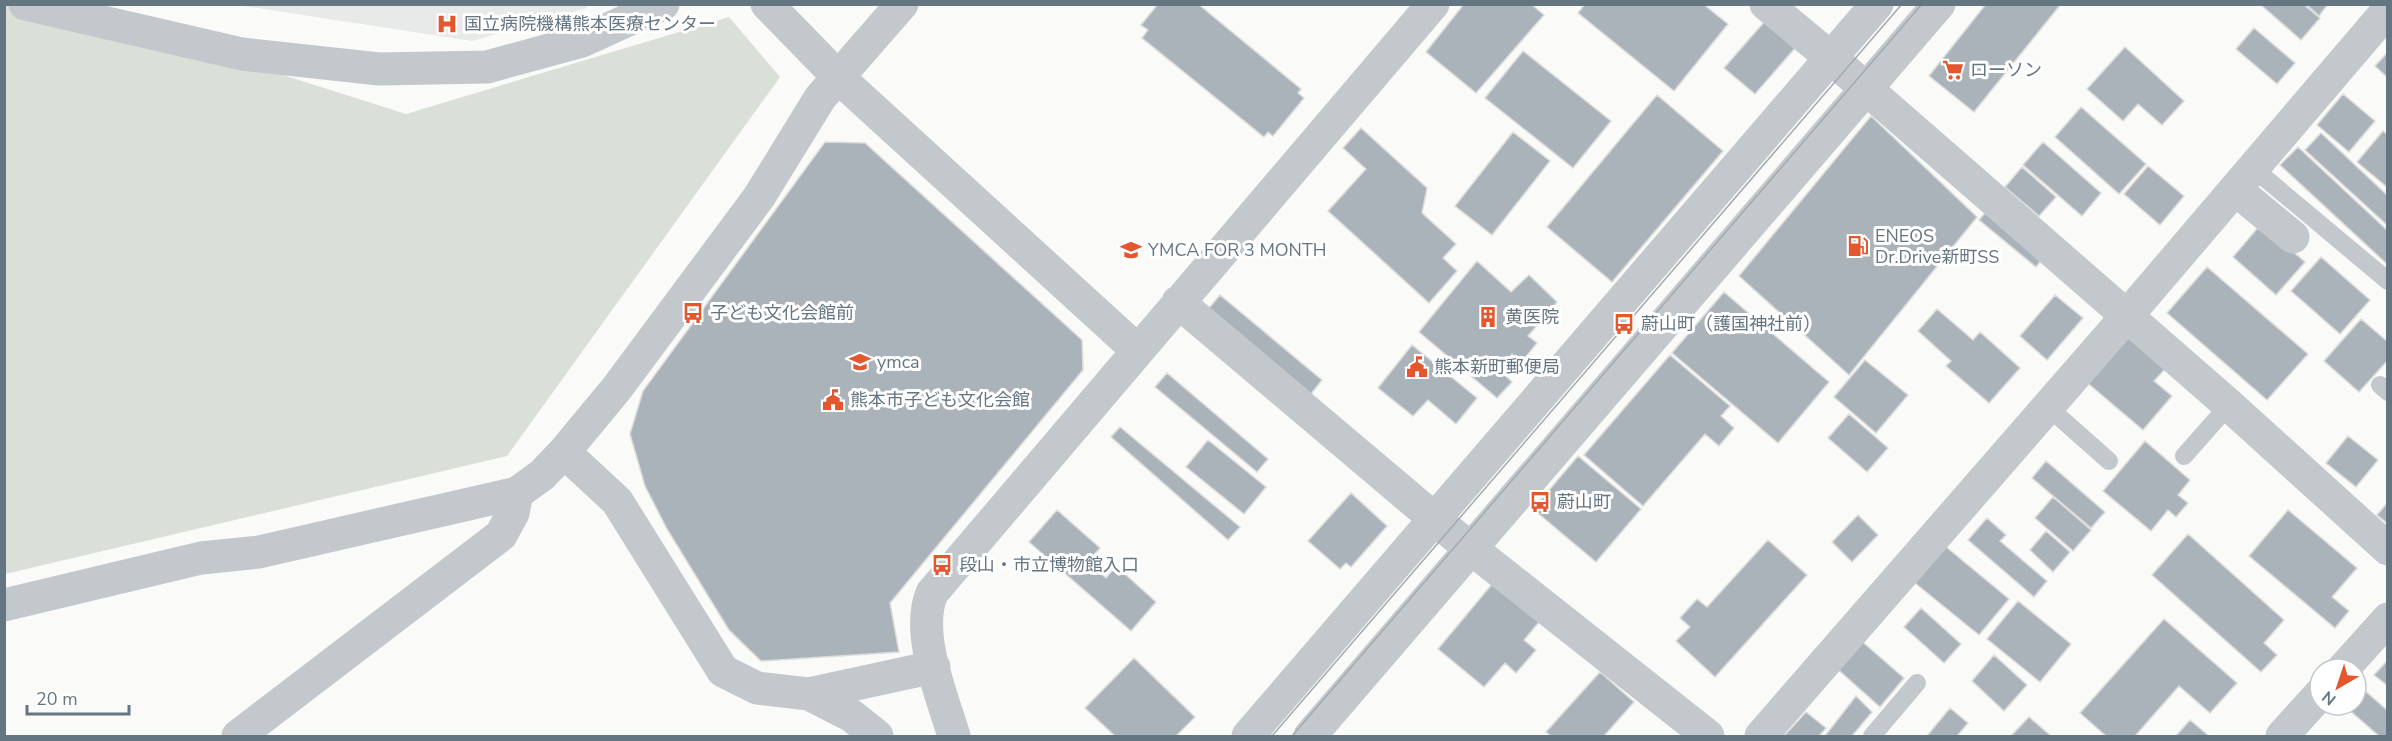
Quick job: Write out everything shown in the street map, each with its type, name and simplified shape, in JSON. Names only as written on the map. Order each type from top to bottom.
[{"type":"street","points":[[25,4],[242,54],[379,69],[487,67],[582,41],[663,4]]},
{"type":"street","points":[[766,4],[839,78],[1137,350]]},
{"type":"street","points":[[4,605],[201,558],[259,552],[517,493],[542,475],[564,453],[617,388],[759,197],[820,98],[902,4]]},
{"type":"street","points":[[954,736],[934,667],[926,624],[927,606],[932,593],[1433,4]]},
{"type":"street","points":[[1766,4],[2229,405],[2388,549]]},
{"type":"street","points":[[1248,736],[1877,4]]},
{"type":"street","points":[[1310,736],[1939,4]]},
{"type":"street","points":[[1761,736],[2126,317],[2244,178],[2379,10]]},
{"type":"street","points":[[2244,178],[2293,237]]},
{"type":"street","points":[[1178,302],[1471,549],[1708,736]]},
{"type":"street","points":[[564,453],[617,501],[723,671],[757,688],[809,694],[934,667]]},
{"type":"street","points":[[238,736],[501,535],[513,513],[517,493]]},
{"type":"street","points":[[2354,657],[2388,619]]},
{"type":"street","points":[[809,694],[852,716],[877,736]]},
{"type":"street","points":[[2282,736],[2308,707]]},
{"type":"lane","points":[[2244,178],[2388,281]]},
{"type":"lane","points":[[2184,456],[2229,405]]},
{"type":"lane","points":[[2048,407],[2109,461]]},
{"type":"lane","points":[[1872,736],[1917,683]]},
{"type":"shaded area","name":"国立病院機構熊本医療センター","points":[[586,4],[587,8],[472,41],[237,5]]},
{"type":"shaded area","points":[[4,5],[63,5],[406,114],[729,17],[780,77],[507,456],[5,574]]},
{"type":"building","points":[[1158,4],[1198,4],[1301,89],[1298,93],[1304,98],[1273,136],[1268,132],[1264,137],[1142,38],[1148,30],[1141,25]]},
{"type":"building","points":[[1464,4],[1531,4],[1544,15],[1476,93],[1426,52]]},
{"type":"building","points":[[1585,4],[1703,4],[1728,24],[1674,91],[1578,13]]},
{"type":"building","points":[[1986,4],[2061,4],[1974,112],[1929,76]]},
{"type":"building","points":[[1986,4],[2061,4],[1974,112],[1929,76]]},
{"type":"building","points":[[2260,4],[2303,4],[2320,18],[2301,40]]},
{"type":"building","points":[[2306,4],[2328,4],[2319,16]]},
{"type":"building","points":[[1766,20],[1796,47],[1755,94],[1724,68]]},
{"type":"building","points":[[2254,28],[2295,63],[2277,84],[2236,49]]},
{"type":"building","points":[[2125,47],[2184,101],[2162,125],[2138,104],[2123,121],[2087,89]]},
{"type":"building","points":[[1523,51],[1611,121],[1573,168],[1485,98]]},
{"type":"building","points":[[2388,52],[2388,78],[2375,66]]},
{"type":"building","points":[[2343,94],[2375,121],[2349,152],[2317,125]]},
{"type":"building","points":[[1657,95],[1723,151],[1612,282],[1547,227]]},
{"type":"building","points":[[2081,107],[2146,164],[2119,194],[2055,137]]},
{"type":"building","name":"ENEOS Dr.Drive新町SS","points":[[1871,116],[1977,217],[1849,375],[1739,276]]},
{"type":"building","points":[[1361,128],[1427,188],[1422,213],[1456,244],[1443,258],[1457,271],[1429,303],[1328,211],[1366,169],[1343,148]]},
{"type":"building","points":[[2383,131],[2388,135],[2388,188],[2357,162]]},
{"type":"building","points":[[1513,132],[1550,161],[1492,235],[1455,206]]},
{"type":"building","points":[[2321,133],[2388,196],[2388,226],[2305,150]]},
{"type":"building","points":[[825,142],[865,143],[1082,340],[1083,370],[890,603],[899,652],[761,661],[729,630],[667,529],[645,486],[630,434],[643,391]]},
{"type":"building","points":[[2043,142],[2101,193],[2082,216],[2023,165]]},
{"type":"building","points":[[2298,147],[2388,231],[2388,265],[2280,165]]},
{"type":"building","points":[[2148,166],[2184,196],[2160,225],[2124,194]]},
{"type":"building","points":[[2022,167],[2056,197],[2039,216],[2005,187]]},
{"type":"building","points":[[1991,206],[2047,253],[2036,267],[1979,220]]},
{"type":"building","points":[[2261,224],[2305,262],[2276,295],[2233,257]]},
{"type":"building","points":[[2321,257],[2370,300],[2340,334],[2291,291]]},
{"type":"building","name":"黄医院","points":[[1477,261],[1511,292],[1529,275],[1557,302],[1528,336],[1537,343],[1521,363],[1512,354],[1506,362],[1510,365],[1503,373],[1512,382],[1497,398],[1419,332]]},
{"type":"building","points":[[2207,267],[2308,354],[2267,400],[2167,313]]},
{"type":"building","points":[[1724,292],[1829,382],[1778,443],[1672,353]]},
{"type":"building","points":[[1220,295],[1322,380],[1311,394],[1209,308]]},
{"type":"building","points":[[2055,295],[2083,318],[2047,360],[2020,336]]},
{"type":"building","points":[[1937,309],[1973,340],[1980,332],[2020,368],[1989,403],[1946,366],[1951,361],[1918,331]]},
{"type":"building","points":[[2361,319],[2388,342],[2388,360],[2359,392],[2324,361]]},
{"type":"building","points":[[2125,333],[2166,368],[2154,381],[2172,396],[2143,430],[2084,380]]},
{"type":"building","name":"熊本新町郵便局","points":[[1412,345],[1477,398],[1456,424],[1428,400],[1413,416],[1378,388]]},
{"type":"building","points":[[1670,355],[1730,406],[1721,416],[1734,428],[1719,446],[1705,434],[1643,506],[1584,455]]},
{"type":"building","points":[[1865,360],[1908,395],[1876,433],[1834,397]]},
{"type":"building","points":[[1167,373],[1268,459],[1257,472],[1155,387]]},
{"type":"building","points":[[1849,414],[1888,448],[1867,472],[1828,438]]},
{"type":"building","points":[[1120,427],[1240,527],[1228,540],[1111,437]]},
{"type":"building","points":[[2348,436],[2378,460],[2356,487],[2326,463]]},
{"type":"building","points":[[1208,440],[1266,487],[1244,514],[1186,467]]},
{"type":"building","points":[[2145,441],[2190,480],[2178,495],[2188,503],[2176,517],[2168,510],[2151,531],[2103,491]]},
{"type":"building","points":[[1578,456],[1641,509],[1596,562],[1533,509]]},
{"type":"building","points":[[2046,461],[2105,512],[2091,528],[2032,478]]},
{"type":"building","points":[[1351,493],[1387,526],[1351,567],[1346,563],[1340,569],[1308,541]]},
{"type":"building","points":[[2053,497],[2091,530],[2073,551],[2035,518]]},
{"type":"building","points":[[2388,502],[2388,524],[2377,515]]},
{"type":"building","points":[[1057,510],[1100,548],[1088,562],[1106,578],[1116,566],[1156,602],[1131,631],[1029,542]]},
{"type":"building","points":[[2288,510],[2357,568],[2332,597],[2349,611],[2335,628],[2249,556]]},
{"type":"building","points":[[1858,515],[1878,535],[1852,562],[1832,542]]},
{"type":"building","points":[[1987,518],[2006,535],[2000,541],[2047,581],[2034,597],[1968,540]]},
{"type":"building","points":[[2046,531],[2070,552],[2053,572],[2030,550]]},
{"type":"building","points":[[2188,534],[2284,620],[2264,643],[2277,655],[2261,672],[2152,575]]},
{"type":"building","points":[[1768,540],[1807,575],[1715,677],[1676,641],[1690,627],[1680,618],[1697,599],[1707,607]]},
{"type":"building","points":[[1945,546],[2009,599],[1979,635],[1915,583]]},
{"type":"building","points":[[1498,577],[1544,616],[1524,640],[1536,650],[1516,673],[1505,663],[1484,687],[1438,649]]},
{"type":"building","points":[[2018,601],[2071,644],[2040,682],[1987,639]]},
{"type":"building","points":[[1921,608],[1961,644],[1944,663],[1904,627]]},
{"type":"building","points":[[2164,619],[2237,683],[2210,713],[2179,686],[2135,736],[2106,736],[2080,713]]},
{"type":"building","points":[[1858,638],[1904,678],[1880,707],[1834,666]]},
{"type":"building","points":[[1994,655],[2027,685],[2004,711],[1972,681]]},
{"type":"building","points":[[1134,658],[1195,717],[1176,736],[1115,736],[1085,708]]},
{"type":"building","points":[[2388,660],[2388,686],[2374,675]]},
{"type":"building","points":[[1600,672],[1634,702],[1604,736],[1551,736],[1546,732]]},
{"type":"building","points":[[2368,693],[2388,711],[2388,736],[2379,736],[2357,717],[2368,717]]},
{"type":"building","points":[[1856,696],[1872,712],[1852,736],[1825,736]]},
{"type":"building","points":[[1950,708],[1968,723],[1957,736],[1927,736]]},
{"type":"building","points":[[1806,712],[1826,728],[1819,736],[1784,736]]},
{"type":"building","points":[[2029,717],[2051,736],[2011,736]]},
{"type":"building","points":[[2190,720],[2209,736],[2176,736]]},
{"type":"tram line","points":[[1272,736],[1902,4]]},
{"type":"tram line","points":[[1292,736],[1922,4]]},
{"type":"place","name":"国立病院機構熊本医療センター","points":[[447,24]]},
{"type":"place","name":"ローソン","points":[[1953,70]]},
{"type":"place","name":"ENEOS Dr.Drive新町SS","points":[[1858,246]]},
{"type":"place","name":"YMCA FOR 3 MONTH","points":[[1131,250]]},
{"type":"place","name":"子ども文化会館前","points":[[693,313]]},
{"type":"place","name":"黄医院","points":[[1488,317]]},
{"type":"place","name":"蔚山町（護国神社前）","points":[[1624,324]]},
{"type":"place","name":"ymca","points":[[860,362]]},
{"type":"place","name":"熊本新町郵便局","points":[[1417,367]]},
{"type":"place","name":"熊本市子ども文化会館","points":[[833,400]]},
{"type":"place","name":"蔚山町","points":[[1540,502]]},
{"type":"place","name":"段山・市立博物館入口","points":[[942,565]]}]
